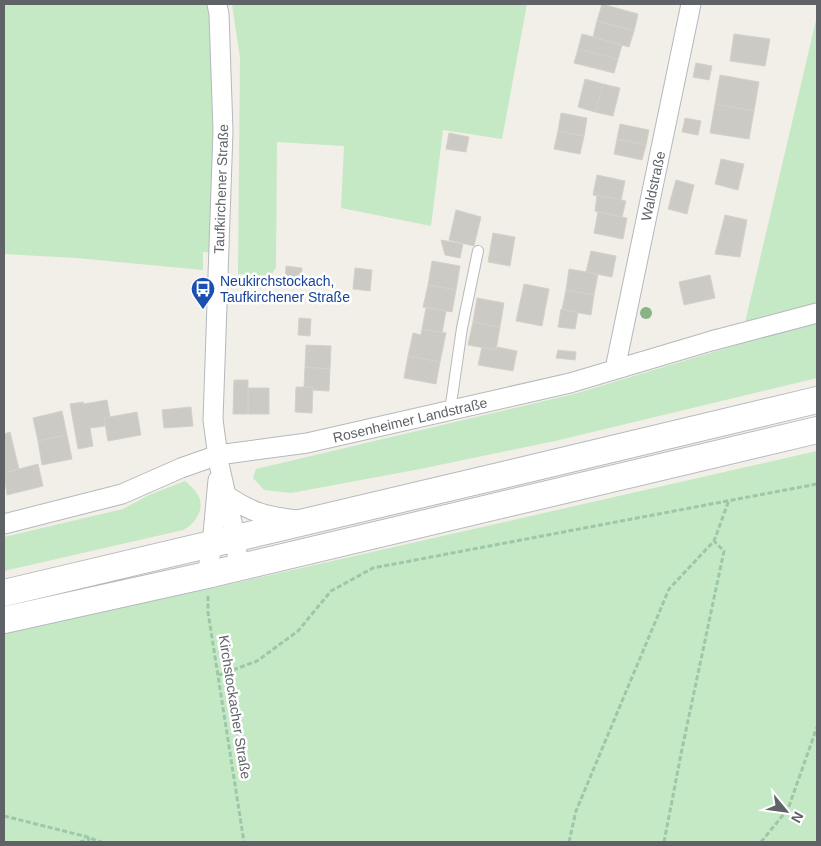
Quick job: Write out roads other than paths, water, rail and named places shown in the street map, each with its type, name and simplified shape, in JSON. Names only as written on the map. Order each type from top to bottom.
[{"type":"main road","points":[[4,593],[817,400]]},
{"type":"main road","points":[[4,620],[238,568],[817,430]]},
{"type":"street","name":"Taufkirchener Straße","points":[[207,575],[224,542],[227,496],[213,420],[223,131],[219,14],[217,4]]},
{"type":"street","name":"Waldstraße","points":[[615,369],[691,4]]},
{"type":"street","name":"Rosenheimer Landstraße","points":[[4,524],[122,494],[181,468],[307,443],[570,383],[711,341],[817,313]]},
{"type":"street","name":"Taufkirchener Straße","points":[[219,459],[224,542],[238,568]]},
{"type":"street","points":[[227,496],[246,509],[269,516],[307,522]]},
{"type":"lane","points":[[450,411],[462,328],[478,252]]},
{"type":"place","name":"Neukirchstockach, Taufkirchener Straße","points":[[203,310]]}]
